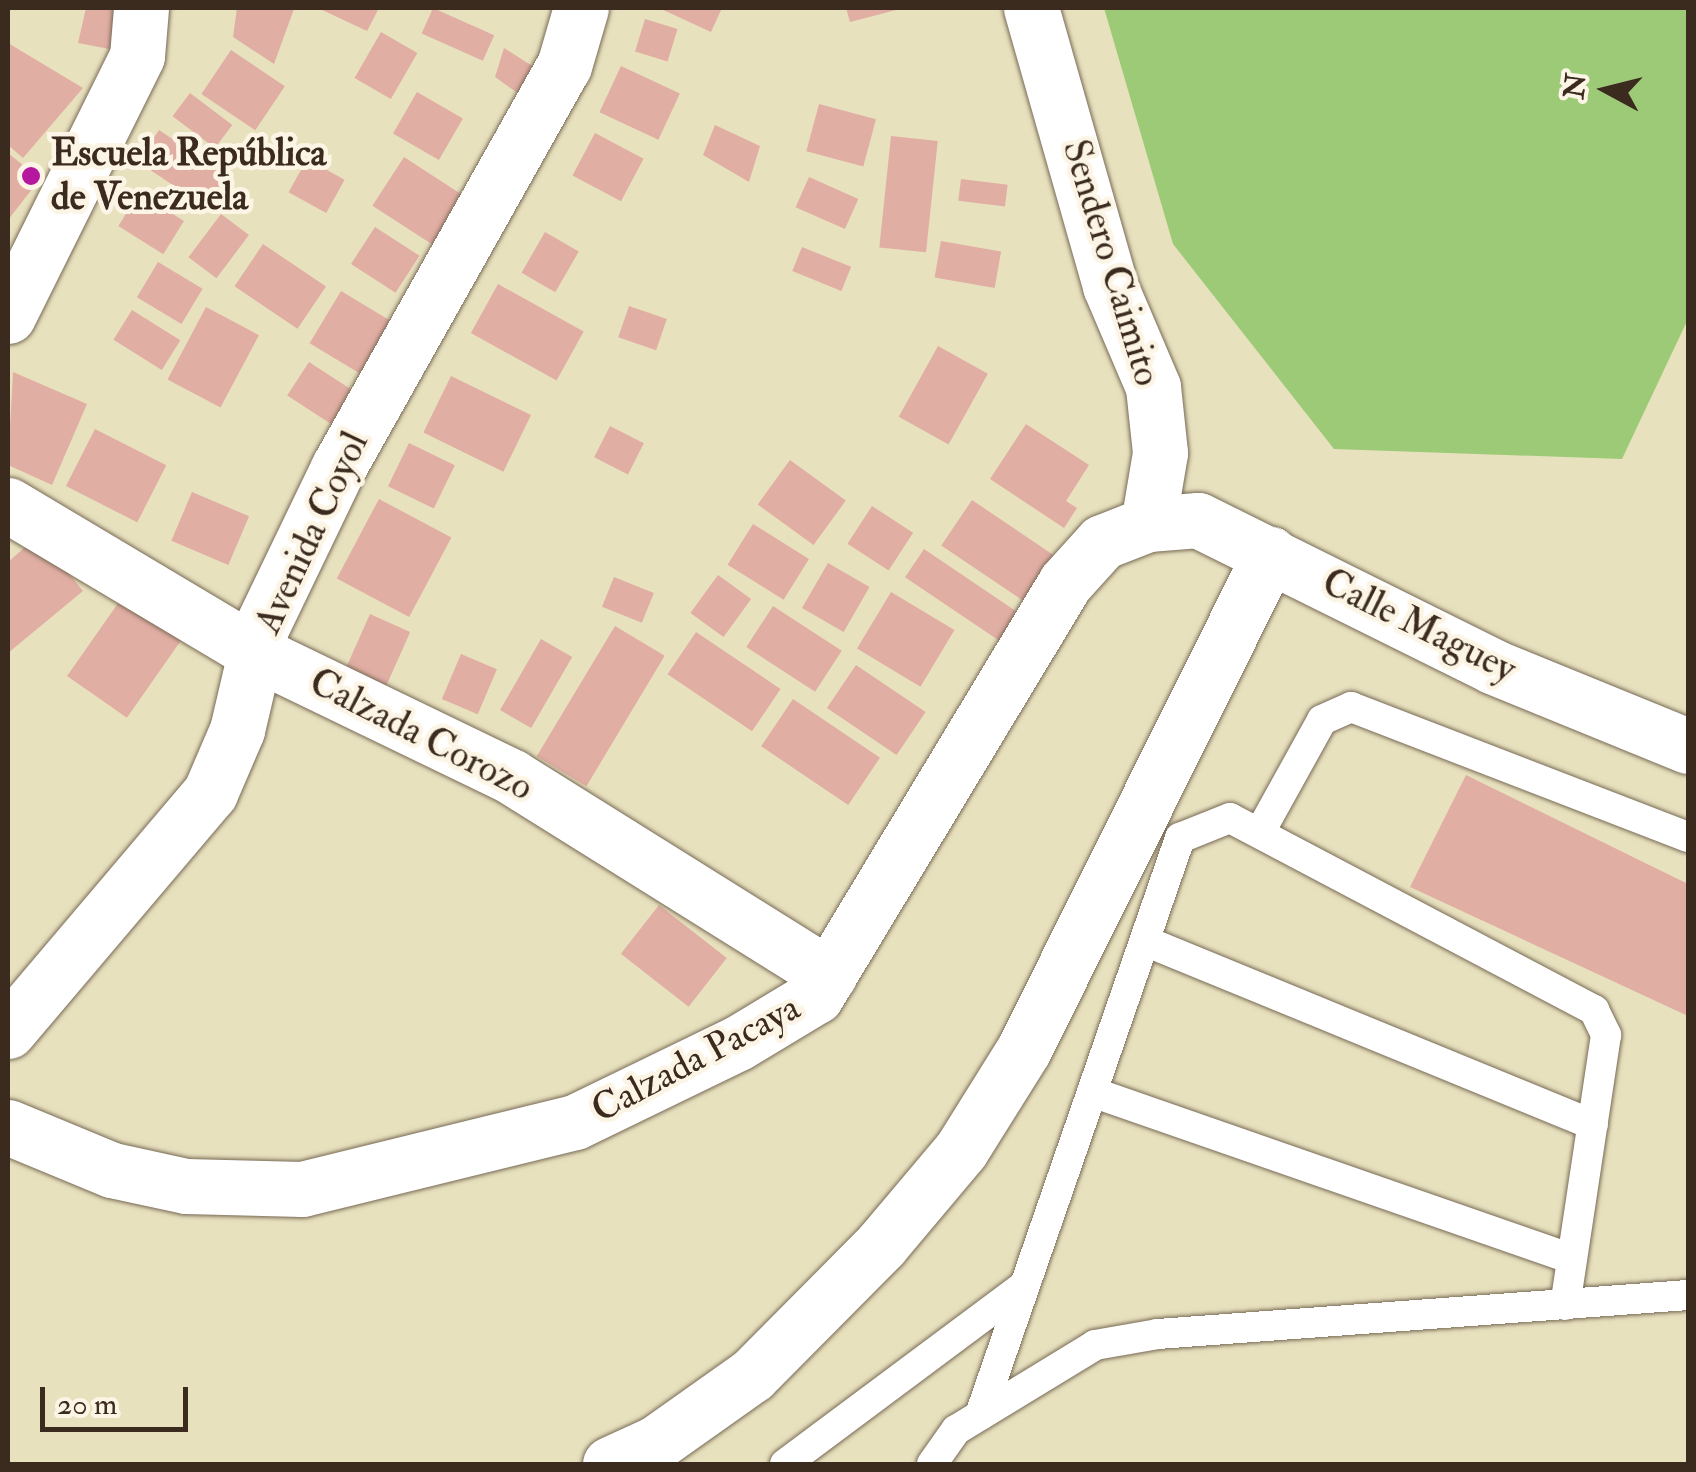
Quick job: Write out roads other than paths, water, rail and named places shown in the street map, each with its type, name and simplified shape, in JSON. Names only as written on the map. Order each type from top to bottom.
[{"type":"street","points":[[8,316],[137,56],[141,8]]},
{"type":"street","name":"Avenida Coyol","points":[[8,1031],[210,793],[237,730],[260,628],[338,468],[564,66],[581,8]]},
{"type":"street","name":"Sendero Caimito","points":[[1031,8],[1110,286],[1153,387],[1160,453],[1148,524]]},
{"type":"street","name":"Calzada Corozo","points":[[8,505],[256,652],[512,777],[828,975]]},
{"type":"street","name":"Calle Maguey","points":[[1148,524],[1198,520],[1494,666],[1688,746]]},
{"type":"street","name":"Calzada Pacaya","points":[[8,1128],[112,1170],[186,1186],[302,1188],[575,1122],[738,1044],[816,996],[1066,583],[1102,542],[1148,524]]},
{"type":"street","points":[[610,1464],[656,1442],[752,1374],[881,1245],[961,1150],[1024,1049],[1270,554]]},
{"type":"lane","points":[[1260,832],[1322,720],[1334,710],[1351,707],[1688,836]]},
{"type":"lane","points":[[980,1415],[1180,838],[1230,818],[1594,1010],[1606,1035],[1565,1304]]},
{"type":"lane","points":[[1145,941],[1593,1125]]},
{"type":"lane","points":[[1092,1092],[1572,1259]]},
{"type":"lane","points":[[785,1464],[1025,1285]]},
{"type":"lane","points":[[932,1464],[956,1430],[1095,1345],[1158,1334],[1688,1294]]},
{"type":"place","name":"Escuela República de Venezuela","points":[[31,176]]}]
